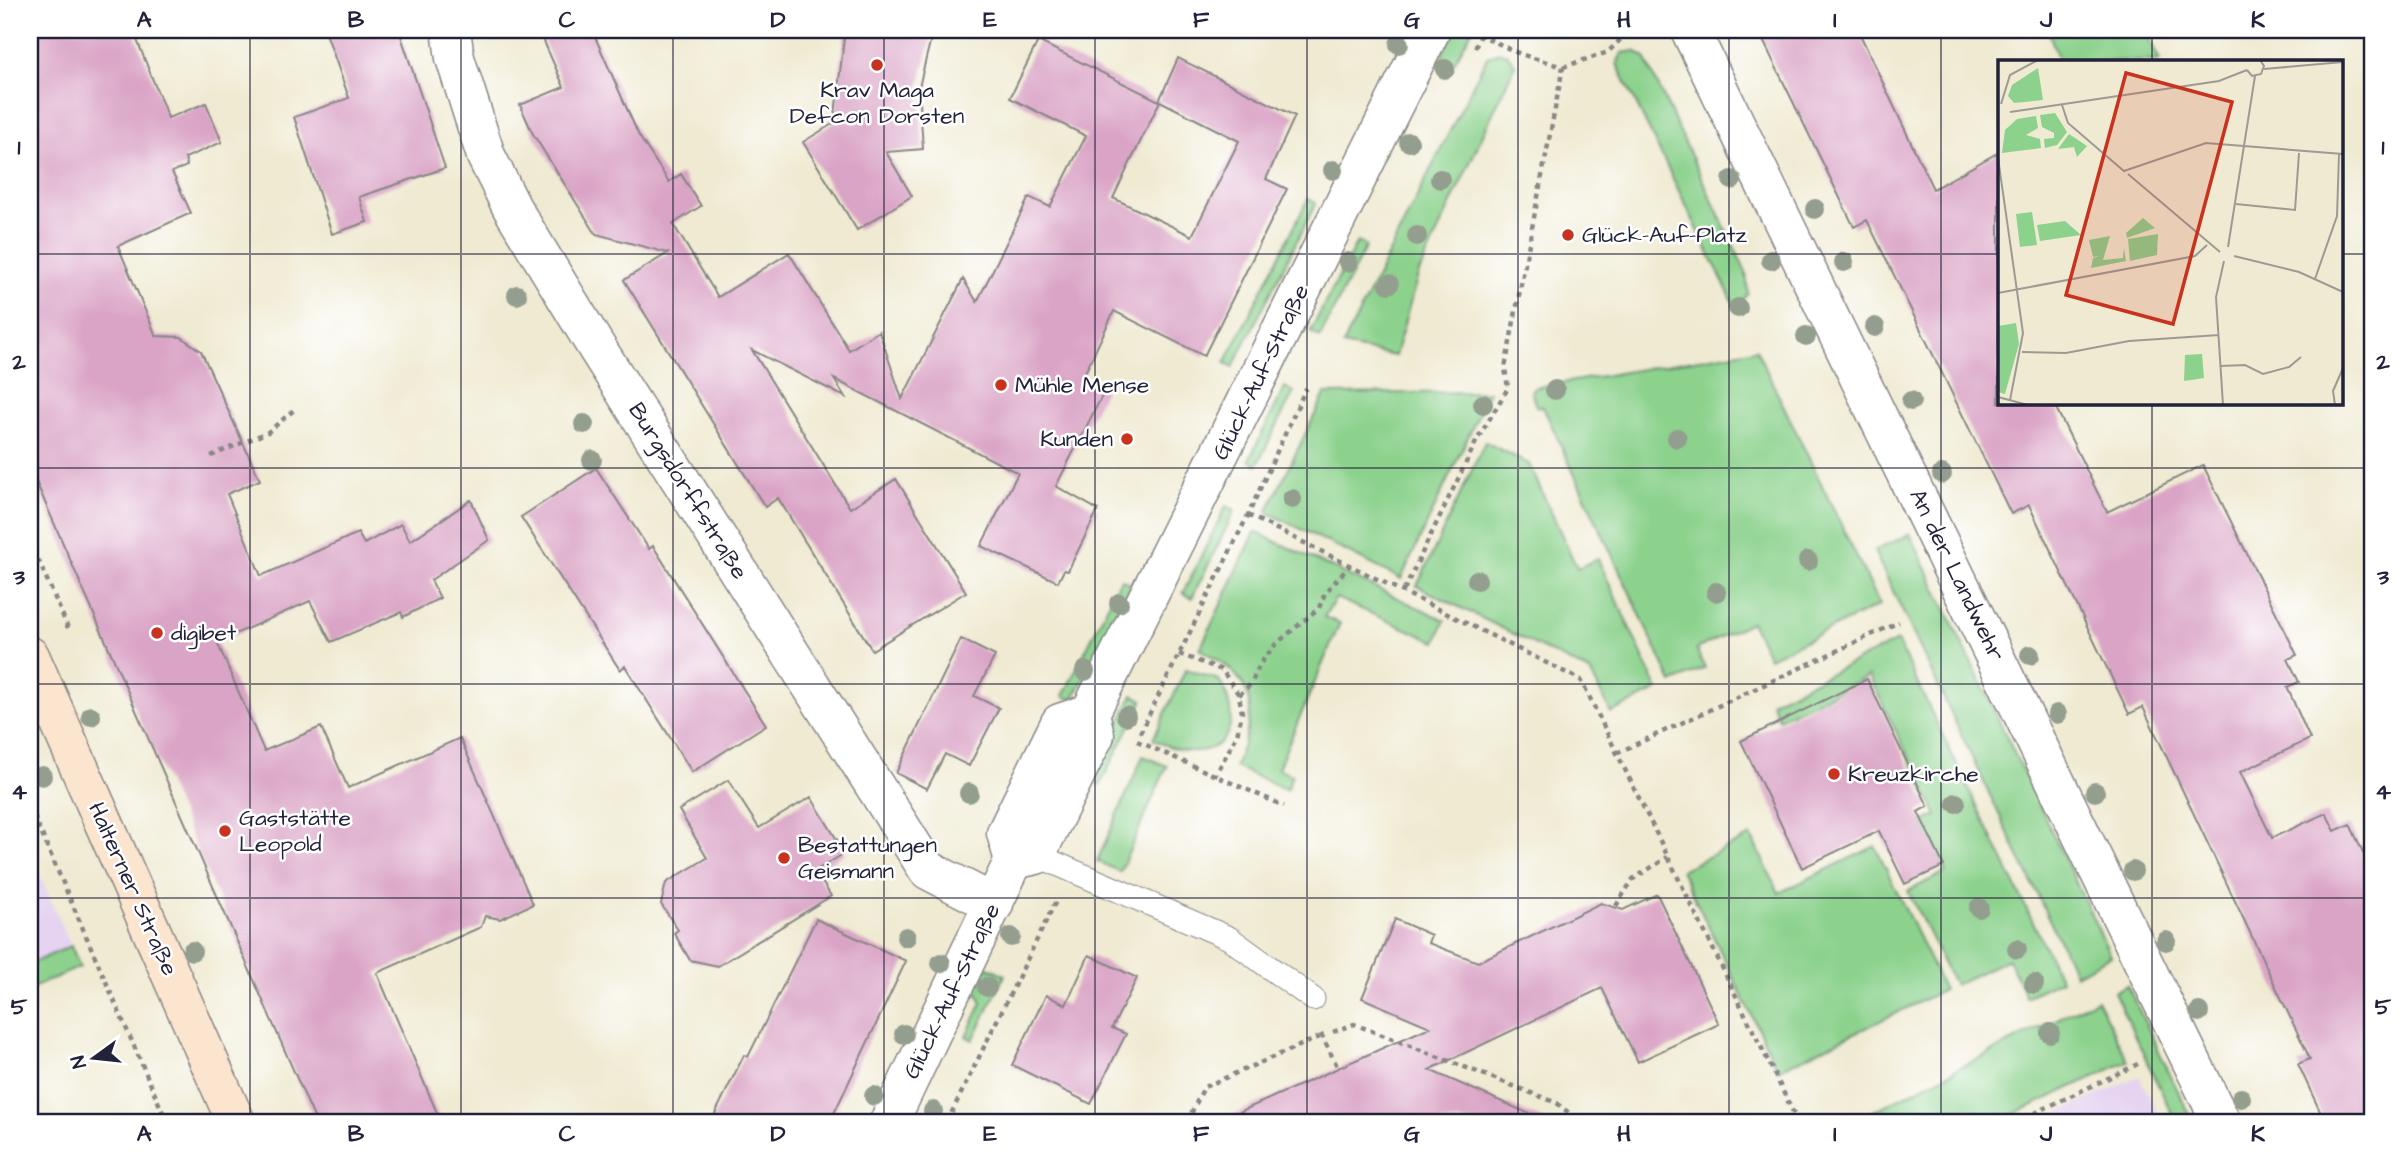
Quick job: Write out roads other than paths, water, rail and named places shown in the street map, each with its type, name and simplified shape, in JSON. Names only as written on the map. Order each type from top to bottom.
[{"type":"main road","name":"Halterner Straße","points":[[30,656],[236,1122]]},
{"type":"street","name":"Burgsdorffstraße","points":[[451,30],[455,58],[486,156],[512,208],[594,345],[928,870],[994,904]]},
{"type":"street","name":"Glück-Auf-Straße","points":[[889,1122],[994,904],[1025,857],[1006,833],[1060,723],[1090,713],[1431,30]]},
{"type":"street","name":"An der Landwehr","points":[[1690,30],[2221,1122]]},
{"type":"lane","points":[[1025,857],[1071,872],[1229,939],[1313,999]]},
{"type":"place","name":"Krav Maga Defcon Dorsten","points":[[877,65]]},
{"type":"place","name":"Glück-Auf-Platz","points":[[1568,235]]},
{"type":"place","name":"Mühle Mense","points":[[1001,385]]},
{"type":"place","name":"Kunden","points":[[1127,439]]},
{"type":"place","name":"digibet","points":[[157,633]]},
{"type":"place","name":"Kreuzkirche","points":[[1834,774]]},
{"type":"place","name":"Gaststätte Leopold","points":[[225,831]]},
{"type":"place","name":"Bestattungen Geismann","points":[[784,858]]}]
